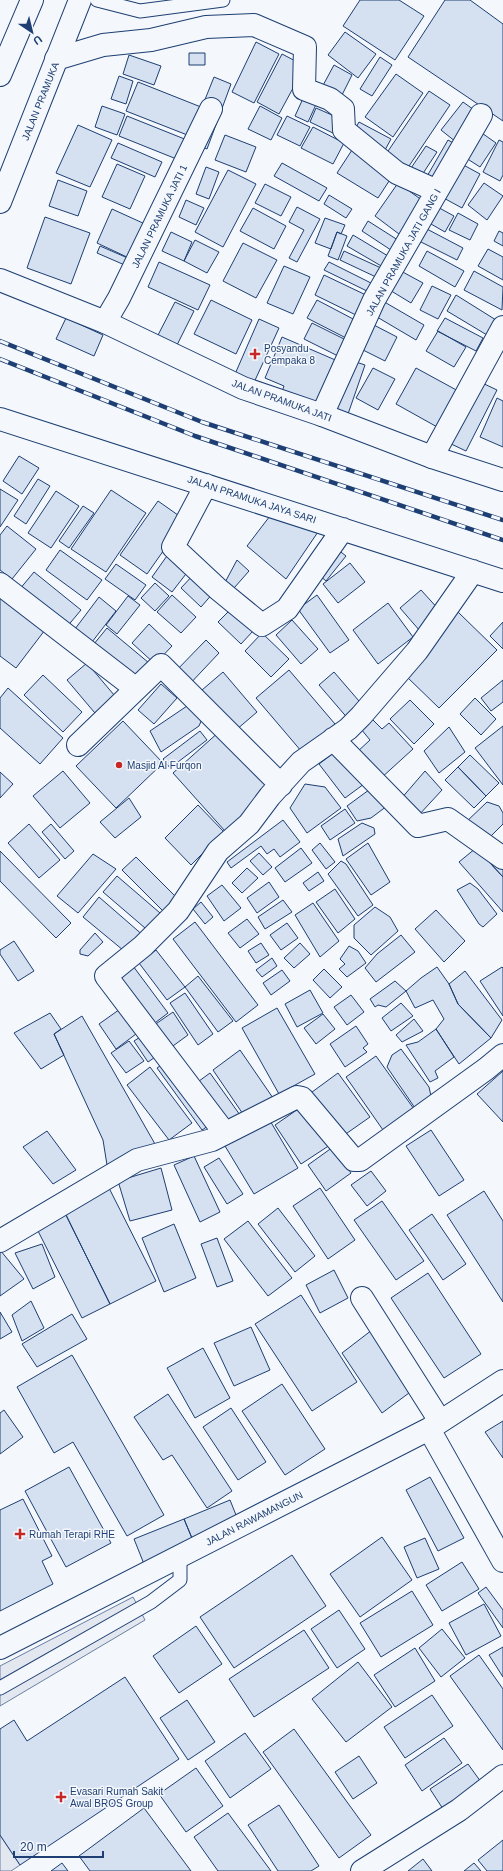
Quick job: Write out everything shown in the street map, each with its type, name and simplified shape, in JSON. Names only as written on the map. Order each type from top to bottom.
[{"type":"street","points":[[0,75],[32,0]]},
{"type":"street","name":"JALAN PRAMUKA","points":[[0,202],[80,0]]},
{"type":"street","points":[[56,59],[103,45],[151,40],[206,27],[254,25],[305,47],[304,89],[330,99],[343,109],[344,130],[397,173],[436,192]]},
{"type":"street","name":"JALAN PRAMUKA JATI 1","points":[[105,322],[119,298],[211,109]]},
{"type":"street","name":"JALAN PRAMUKA JATI GANG I","points":[[322,415],[374,300],[481,115]]},
{"type":"street","name":"JALAN PRAMUKA JATI","points":[[0,280],[105,322],[243,388],[322,415],[432,457],[503,480]]},
{"type":"street","points":[[432,457],[503,327]]},
{"type":"street","name":"JALAN PRAMUKA JAYA SARI","points":[[0,419],[503,581]]},
{"type":"street","points":[[206,485],[173,547],[218,589],[262,625],[287,609],[343,529]]},
{"type":"street","points":[[224,1132],[106,976],[143,946],[178,911],[218,851],[249,824],[302,762],[361,716],[417,651],[473,571]]},
{"type":"street","points":[[0,584],[135,688]]},
{"type":"street","points":[[78,745],[135,688],[161,665],[281,785]]},
{"type":"street","points":[[333,739],[418,826],[448,819],[503,858]]},
{"type":"street","points":[[0,1241],[137,1160],[212,1140],[224,1132],[297,1097],[300,1097],[354,1160],[360,1160],[486,1070],[503,1055]]},
{"type":"street","points":[[362,1298],[434,1425],[503,1561]]},
{"type":"street","name":"JALAN RAWAMANGUN","points":[[0,1648],[434,1425],[503,1381]]},
{"type":"street","points":[[362,1871],[459,1810],[503,1776]]},
{"type":"lane","points":[[97,0],[140,11],[223,0]]},
{"type":"lane","points":[[0,1688],[152,1602],[180,1580],[180,1556]]},
{"type":"shaded area","points":[[133,1597],[145,1620],[0,1706],[0,1666]]},
{"type":"shaded area","points":[[0,1835],[20,1865],[11,1871],[0,1871]]},
{"type":"building","points":[[360,0],[399,0],[424,16],[395,60],[343,26]]},
{"type":"building","points":[[445,0],[470,0],[503,24],[503,121],[408,57]]},
{"type":"building","points":[[345,32],[376,54],[358,78],[328,55]]},
{"type":"building","points":[[256,42],[279,54],[254,103],[232,92]]},
{"type":"building","points":[[189,53],[205,53],[205,65],[189,65]]},
{"type":"building","points":[[282,54],[305,66],[279,114],[257,102]]},
{"type":"building","points":[[129,55],[161,66],[154,85],[123,74]]},
{"type":"building","points":[[380,57],[392,65],[372,96],[360,89]]},
{"type":"building","points":[[334,65],[352,75],[340,99],[321,89]]},
{"type":"building","points":[[396,74],[423,93],[393,137],[365,117]]},
{"type":"building","points":[[119,76],[133,81],[126,104],[111,99]]},
{"type":"building","points":[[214,77],[231,84],[207,149],[198,145],[204,102]]},
{"type":"building","points":[[138,82],[206,109],[195,138],[126,111]]},
{"type":"building","points":[[429,91],[450,105],[407,169],[386,154]]},
{"type":"building","points":[[306,92],[319,98],[308,122],[295,116]]},
{"type":"building","points":[[463,102],[477,112],[456,142],[441,130]]},
{"type":"building","points":[[102,106],[125,114],[117,135],[95,127]]},
{"type":"building","points":[[260,106],[282,118],[271,140],[248,129]]},
{"type":"building","points":[[316,108],[341,119],[335,134],[310,122]]},
{"type":"building","points":[[127,116],[192,142],[184,162],[119,136]]},
{"type":"building","points":[[287,116],[310,127],[300,146],[277,135]]},
{"type":"building","points":[[359,122],[391,139],[385,150],[353,133]]},
{"type":"building","points":[[78,125],[112,140],[90,187],[56,173]]},
{"type":"building","points":[[313,127],[344,143],[333,164],[301,148]]},
{"type":"building","points":[[479,131],[496,143],[480,167],[463,156]]},
{"type":"building","points":[[225,135],[256,147],[246,172],[215,160]]},
{"type":"building","points":[[448,140],[459,146],[437,184],[426,178]]},
{"type":"building","points":[[499,140],[503,142],[503,175],[500,181],[483,172]]},
{"type":"building","points":[[118,143],[162,162],[155,177],[111,158]]},
{"type":"building","points":[[426,146],[437,152],[420,178],[409,171]]},
{"type":"building","points":[[352,150],[393,175],[378,198],[337,173]]},
{"type":"building","points":[[458,162],[480,174],[462,208],[440,196]]},
{"type":"building","points":[[282,163],[327,188],[319,201],[274,176]]},
{"type":"building","points":[[117,164],[145,176],[130,209],[102,197]]},
{"type":"building","points":[[206,167],[219,172],[209,199],[196,194]]},
{"type":"building","points":[[228,170],[256,184],[223,247],[195,232]]},
{"type":"building","points":[[58,180],[87,191],[78,216],[49,206]]},
{"type":"building","points":[[398,183],[426,203],[403,237],[375,216]]},
{"type":"building","points":[[484,183],[503,196],[487,220],[468,205]]},
{"type":"building","points":[[265,184],[291,197],[281,216],[255,203]]},
{"type":"building","points":[[329,195],[352,209],[346,218],[324,204]]},
{"type":"building","points":[[186,200],[204,208],[196,225],[179,217]]},
{"type":"building","points":[[432,204],[454,216],[445,232],[424,220]]},
{"type":"building","points":[[297,207],[320,219],[297,262],[289,258],[304,230],[289,222]]},
{"type":"building","points":[[253,208],[286,226],[274,249],[240,231]]},
{"type":"building","points":[[112,209],[145,224],[129,258],[97,243]]},
{"type":"building","points":[[458,213],[478,224],[470,240],[449,230]]},
{"type":"building","points":[[45,217],[90,233],[71,284],[27,268]]},
{"type":"building","points":[[325,218],[345,225],[341,234],[337,232],[331,249],[315,243]]},
{"type":"building","points":[[368,221],[401,242],[394,252],[362,231]]},
{"type":"building","points":[[425,228],[463,248],[457,260],[419,241]]},
{"type":"building","points":[[499,231],[503,233],[503,246],[494,241]]},
{"type":"building","points":[[171,232],[192,242],[184,261],[162,251]]},
{"type":"building","points":[[337,232],[347,236],[338,260],[328,256]]},
{"type":"building","points":[[353,235],[388,256],[383,267],[347,246]]},
{"type":"building","points":[[195,240],[219,252],[207,273],[184,261]]},
{"type":"building","points":[[243,243],[277,260],[256,298],[223,281]]},
{"type":"building","points":[[100,246],[130,259],[127,266],[97,253]]},
{"type":"building","points":[[488,249],[503,257],[503,280],[478,266]]},
{"type":"building","points":[[344,251],[381,268],[376,277],[340,260]]},
{"type":"building","points":[[427,251],[464,271],[455,287],[419,266]]},
{"type":"building","points":[[159,262],[210,285],[198,310],[148,287]]},
{"type":"building","points":[[329,262],[373,284],[369,292],[324,270]]},
{"type":"building","points":[[284,266],[310,277],[293,314],[267,303]]},
{"type":"building","points":[[399,270],[423,283],[411,303],[388,289]]},
{"type":"building","points":[[474,271],[503,287],[502,310],[464,290]]},
{"type":"building","points":[[324,275],[368,296],[358,316],[315,295]]},
{"type":"building","points":[[432,286],[451,295],[438,319],[420,310]]},
{"type":"building","points":[[456,295],[496,320],[487,335],[447,311]]},
{"type":"building","points":[[211,300],[252,320],[236,354],[194,334]]},
{"type":"building","points":[[317,300],[355,320],[346,338],[307,318]]},
{"type":"building","points":[[381,300],[424,325],[416,340],[372,314]]},
{"type":"building","points":[[175,302],[194,311],[175,349],[156,339]]},
{"type":"building","points":[[66,318],[103,335],[94,356],[56,339]]},
{"type":"building","points":[[445,318],[483,338],[476,351],[437,331]]},
{"type":"building","name":"Posyandu Cempaka 8","points":[[259,319],[279,328],[251,389],[232,381]]},
{"type":"building","points":[[312,323],[350,342],[342,358],[304,339]]},
{"type":"building","points":[[370,323],[397,337],[385,361],[357,347]]},
{"type":"building","points":[[438,331],[466,347],[454,367],[426,351]]},
{"type":"building","points":[[282,337],[340,362],[318,413],[280,397],[284,386],[265,378]]},
{"type":"building","points":[[350,360],[365,365],[348,414],[333,408]]},
{"type":"building","points":[[373,368],[395,379],[378,410],[356,398]]},
{"type":"building","points":[[416,368],[460,392],[439,428],[396,404]]},
{"type":"building","points":[[478,381],[497,390],[466,451],[447,442]]},
{"type":"building","points":[[497,398],[503,401],[503,447],[480,437]]},
{"type":"building","points":[[19,456],[39,468],[22,494],[3,481]]},
{"type":"building","points":[[38,479],[50,486],[26,524],[14,516]]},
{"type":"building","points":[[0,489],[18,500],[0,527]]},
{"type":"building","points":[[111,490],[146,513],[106,572],[71,549]]},
{"type":"building","points":[[56,491],[79,506],[51,548],[28,533]]},
{"type":"building","points":[[158,501],[185,520],[147,574],[120,555]]},
{"type":"building","points":[[83,506],[94,513],[69,548],[59,541]]},
{"type":"building","points":[[273,512],[320,529],[286,579],[247,546]]},
{"type":"building","points":[[7,526],[36,549],[12,579],[0,570],[0,535]]},
{"type":"building","points":[[174,546],[189,570],[172,592],[152,577]]},
{"type":"building","points":[[337,549],[346,556],[326,581],[317,573]]},
{"type":"building","points":[[60,550],[102,580],[87,600],[46,570]]},
{"type":"building","points":[[237,560],[249,571],[227,596],[222,588]]},
{"type":"building","points":[[350,563],[365,582],[338,603],[323,584]]},
{"type":"building","points":[[116,564],[146,585],[135,600],[105,579]]},
{"type":"building","points":[[34,572],[81,610],[66,628],[19,590]]},
{"type":"building","points":[[195,573],[214,592],[201,607],[181,588]]},
{"type":"building","points":[[155,583],[169,596],[155,611],[141,598]]},
{"type":"building","points":[[0,589],[48,626],[16,668],[0,656]]},
{"type":"building","points":[[421,590],[441,612],[420,631],[400,608]]},
{"type":"building","points":[[172,595],[196,617],[181,633],[157,612]]},
{"type":"building","points":[[317,595],[349,640],[330,653],[298,609]]},
{"type":"building","points":[[128,596],[140,605],[117,634],[106,625]]},
{"type":"building","points":[[99,597],[116,611],[92,642],[75,629]]},
{"type":"building","points":[[388,603],[413,637],[378,664],[353,630]]},
{"type":"building","points":[[231,609],[253,631],[241,644],[218,622]]},
{"type":"building","points":[[458,612],[497,650],[439,708],[406,676]]},
{"type":"building","points":[[292,620],[318,649],[301,664],[276,635]]},
{"type":"building","points":[[503,622],[503,649],[490,636]]},
{"type":"building","points":[[149,624],[172,646],[155,664],[132,643]]},
{"type":"building","points":[[107,628],[149,663],[132,684],[89,650]]},
{"type":"building","points":[[262,633],[289,659],[271,677],[245,651]]},
{"type":"building","points":[[206,640],[219,653],[186,688],[172,675]]},
{"type":"building","points":[[87,663],[120,702],[100,719],[67,680]]},
{"type":"building","points":[[289,670],[335,724],[302,752],[256,698]]},
{"type":"building","points":[[223,672],[257,712],[236,730],[202,690]]},
{"type":"building","points":[[334,672],[365,708],[350,721],[319,685]]},
{"type":"building","points":[[43,675],[82,712],[63,732],[24,695]]},
{"type":"building","points":[[503,680],[503,702],[491,711],[481,698]]},
{"type":"building","points":[[161,684],[177,698],[154,724],[138,710]]},
{"type":"building","points":[[8,688],[63,738],[40,764],[0,728],[0,698]]},
{"type":"building","points":[[475,698],[496,719],[481,735],[460,714]]},
{"type":"building","points":[[410,700],[434,724],[414,744],[390,719]]},
{"type":"building","points":[[187,706],[202,719],[199,726],[161,752],[150,731]]},
{"type":"building","points":[[372,719],[382,729],[389,723],[413,749],[380,779],[356,753],[370,740],[361,729]]},
{"type":"building","name":"Masjid Al Furqon","points":[[123,721],[163,763],[116,808],[76,766]]},
{"type":"building","points":[[503,726],[503,785],[475,748]]},
{"type":"building","points":[[449,727],[465,752],[439,773],[424,751]]},
{"type":"building","points":[[200,731],[207,740],[170,768],[163,759]]},
{"type":"building","points":[[220,731],[272,790],[225,831],[173,773]]},
{"type":"building","points":[[339,749],[364,784],[345,798],[319,764]]},
{"type":"building","points":[[470,755],[499,783],[486,796],[458,767]]},
{"type":"building","points":[[458,767],[486,796],[474,808],[445,780]]},
{"type":"building","points":[[63,771],[90,803],[60,828],[33,796]]},
{"type":"building","points":[[425,771],[442,790],[418,816],[400,800]]},
{"type":"building","points":[[0,772],[13,784],[0,798]]},
{"type":"building","points":[[305,784],[325,787],[341,808],[307,833],[290,808]]},
{"type":"building","points":[[373,787],[387,806],[371,818],[357,821],[347,806]]},
{"type":"building","points":[[129,798],[141,817],[115,838],[100,822]]},
{"type":"building","points":[[487,802],[499,806],[503,813],[503,824],[485,842],[464,824]]},
{"type":"building","points":[[198,805],[224,832],[191,865],[165,838]]},
{"type":"building","points":[[345,809],[355,823],[330,840],[321,826]]},
{"type":"building","points":[[283,820],[300,842],[280,857],[274,849],[267,854],[261,846],[231,868],[227,862]]},
{"type":"building","points":[[362,823],[374,828],[375,834],[343,856],[338,839]]},
{"type":"building","points":[[29,824],[60,860],[39,878],[8,843]]},
{"type":"building","points":[[51,824],[74,851],[65,859],[42,832]]},
{"type":"building","points":[[320,843],[335,862],[326,869],[312,850]]},
{"type":"building","points":[[368,843],[390,882],[371,895],[346,859]]},
{"type":"building","points":[[301,848],[312,863],[285,882],[275,868]]},
{"type":"building","points":[[476,848],[503,877],[503,912],[459,862]]},
{"type":"building","points":[[0,851],[71,923],[56,938],[0,881]]},
{"type":"building","points":[[259,853],[272,867],[263,875],[250,861]]},
{"type":"building","points":[[93,854],[116,869],[78,913],[57,896]]},
{"type":"building","points":[[136,857],[179,900],[165,913],[122,870]]},
{"type":"building","points":[[497,857],[503,863],[503,877],[492,865]]},
{"type":"building","points":[[341,861],[346,864],[373,905],[358,916],[328,874]]},
{"type":"building","points":[[247,868],[258,878],[242,893],[232,883]]},
{"type":"building","points":[[318,872],[324,881],[309,891],[303,883]]},
{"type":"building","points":[[117,876],[167,919],[152,934],[103,892]]},
{"type":"building","points":[[269,882],[279,897],[257,913],[247,898]]},
{"type":"building","points":[[470,883],[478,889],[497,914],[483,927],[479,924],[457,890]]},
{"type":"building","points":[[222,885],[241,908],[224,921],[207,896]]},
{"type":"building","points":[[335,889],[355,919],[338,933],[316,902]]},
{"type":"building","points":[[99,897],[145,937],[129,955],[83,917]]},
{"type":"building","points":[[283,900],[292,912],[265,929],[258,917]]},
{"type":"building","points":[[201,902],[213,917],[205,924],[193,909]]},
{"type":"building","points":[[313,903],[339,941],[320,957],[295,915]]},
{"type":"building","points":[[375,907],[390,917],[398,931],[371,955],[354,938],[354,925]]},
{"type":"building","points":[[436,910],[465,941],[444,962],[415,929]]},
{"type":"building","points":[[247,919],[259,934],[240,948],[228,933]]},
{"type":"building","points":[[195,922],[258,1005],[236,1022],[173,939]]},
{"type":"building","points":[[287,923],[298,938],[281,950],[270,935]]},
{"type":"building","points":[[95,933],[103,942],[88,956],[80,954],[80,950]]},
{"type":"building","points":[[401,935],[415,952],[376,982],[365,968],[377,954]]},
{"type":"building","points":[[14,941],[34,971],[18,981],[0,954],[0,950]]},
{"type":"building","points":[[261,943],[269,955],[256,963],[248,951]]},
{"type":"building","points":[[300,943],[310,954],[294,968],[284,958]]},
{"type":"building","points":[[349,946],[358,951],[366,963],[347,977],[339,969],[345,964],[340,959]]},
{"type":"building","points":[[156,950],[185,987],[167,1000],[139,963]]},
{"type":"building","points":[[272,958],[277,966],[262,977],[256,970]]},
{"type":"building","points":[[133,966],[168,1013],[147,1029],[112,982]]},
{"type":"building","points":[[437,967],[449,984],[458,1004],[491,1038],[459,1064],[436,1029],[444,1019],[433,1000],[415,1008],[406,991]]},
{"type":"building","points":[[502,967],[503,968],[503,1016],[480,981]]},
{"type":"building","points":[[324,969],[342,987],[330,998],[313,980]]},
{"type":"building","points":[[282,970],[290,981],[271,995],[263,983]]},
{"type":"building","points":[[465,971],[502,1020],[491,1038],[458,1004],[449,984]]},
{"type":"building","points":[[198,976],[233,1021],[218,1032],[185,987]]},
{"type":"building","points":[[395,981],[406,991],[386,1007],[378,1005],[375,1007],[370,999]]},
{"type":"building","points":[[310,990],[323,1013],[297,1027],[285,1004]]},
{"type":"building","points":[[185,993],[213,1034],[198,1045],[170,1003]]},
{"type":"building","points":[[351,995],[364,1012],[347,1025],[334,1007]]},
{"type":"building","points":[[401,1003],[413,1016],[391,1031],[382,1018]]},
{"type":"building","points":[[123,1007],[140,1031],[116,1049],[99,1024]]},
{"type":"building","points":[[277,1008],[315,1074],[279,1094],[242,1028]]},
{"type":"building","points":[[173,1012],[188,1035],[166,1051],[150,1028]]},
{"type":"building","points":[[50,1013],[61,1029],[54,1034],[64,1055],[41,1069],[14,1033]]},
{"type":"building","points":[[323,1014],[335,1029],[316,1044],[304,1028]]},
{"type":"building","points":[[82,1016],[155,1144],[107,1165],[103,1140],[54,1034]]},
{"type":"building","points":[[414,1019],[423,1031],[402,1042],[396,1035]]},
{"type":"building","points":[[356,1026],[368,1044],[363,1048],[367,1052],[345,1067],[330,1044]]},
{"type":"building","points":[[436,1029],[454,1057],[435,1071],[438,1078],[430,1082],[406,1045],[418,1042]]},
{"type":"building","points":[[148,1032],[161,1053],[148,1062],[134,1041]]},
{"type":"building","points":[[129,1041],[144,1061],[126,1073],[111,1053]]},
{"type":"building","points":[[401,1049],[429,1087],[431,1096],[417,1111],[387,1067],[392,1055]]},
{"type":"building","points":[[240,1050],[273,1098],[245,1117],[213,1070]]},
{"type":"building","points":[[376,1056],[414,1109],[383,1130],[346,1077]]},
{"type":"building","points":[[169,1060],[214,1122],[202,1130],[157,1068]]},
{"type":"building","points":[[150,1067],[192,1123],[169,1140],[127,1085]]},
{"type":"building","points":[[503,1071],[503,1122],[477,1094]]},
{"type":"building","points":[[210,1073],[240,1115],[225,1127],[195,1084]]},
{"type":"building","points":[[338,1073],[370,1117],[340,1138],[308,1095]]},
{"type":"building","points":[[304,1105],[330,1145],[301,1164],[275,1125]]},
{"type":"building","points":[[269,1119],[298,1168],[254,1194],[225,1146]]},
{"type":"building","points":[[431,1130],[464,1180],[439,1196],[406,1146]]},
{"type":"building","points":[[47,1131],[76,1170],[53,1184],[23,1147]]},
{"type":"building","points":[[333,1147],[351,1173],[326,1191],[308,1165]]},
{"type":"building","points":[[194,1156],[220,1212],[200,1222],[174,1165]]},
{"type":"building","points":[[219,1158],[243,1194],[227,1204],[204,1167]]},
{"type":"building","points":[[161,1168],[172,1210],[130,1221],[118,1181]]},
{"type":"building","points":[[371,1171],[386,1191],[367,1206],[351,1185]]},
{"type":"building","points":[[109,1188],[156,1281],[110,1304],[64,1211]]},
{"type":"building","points":[[320,1188],[355,1240],[328,1259],[293,1206]]},
{"type":"building","points":[[484,1191],[503,1221],[503,1302],[447,1215]]},
{"type":"building","points":[[382,1201],[424,1261],[396,1280],[354,1220]]},
{"type":"building","points":[[278,1208],[315,1256],[295,1272],[258,1224]]},
{"type":"building","points":[[64,1211],[110,1304],[82,1318],[35,1225]]},
{"type":"building","points":[[432,1214],[466,1264],[443,1280],[409,1230]]},
{"type":"building","points":[[248,1221],[292,1278],[268,1296],[224,1239]]},
{"type":"building","points":[[174,1224],[196,1278],[164,1292],[142,1238]]},
{"type":"building","points":[[217,1238],[233,1281],[217,1287],[201,1244]]},
{"type":"building","points":[[42,1244],[55,1277],[33,1289],[15,1253]]},
{"type":"building","points":[[0,1250],[24,1279],[0,1296]]},
{"type":"building","points":[[334,1270],[348,1298],[320,1313],[306,1285]]},
{"type":"building","points":[[428,1273],[481,1354],[444,1378],[391,1298]]},
{"type":"building","points":[[301,1295],[357,1382],[312,1411],[255,1324]]},
{"type":"building","points":[[31,1301],[44,1328],[22,1341],[12,1315]]},
{"type":"building","points":[[0,1312],[12,1332],[0,1339]]},
{"type":"building","points":[[72,1314],[87,1339],[37,1367],[22,1344]]},
{"type":"building","points":[[251,1327],[270,1370],[234,1386],[214,1343]]},
{"type":"building","points":[[372,1330],[413,1390],[382,1413],[342,1353]]},
{"type":"building","points":[[203,1348],[230,1398],[195,1418],[167,1368]]},
{"type":"building","points":[[72,1355],[164,1515],[127,1536],[73,1442],[54,1453],[17,1387]]},
{"type":"building","points":[[282,1384],[325,1449],[285,1475],[242,1411]]},
{"type":"building","points":[[168,1394],[232,1491],[207,1508],[172,1455],[163,1460],[134,1417]]},
{"type":"building","points":[[231,1408],[266,1462],[238,1480],[203,1427]]},
{"type":"building","points":[[4,1410],[23,1437],[0,1454],[0,1413]]},
{"type":"building","points":[[503,1421],[503,1458],[485,1432]]},
{"type":"building","points":[[69,1467],[111,1543],[66,1567],[25,1491]]},
{"type":"building","points":[[430,1477],[464,1538],[438,1551],[406,1490]]},
{"type":"building","name":"Rumah Terapi RHE","points":[[23,1499],[52,1556],[42,1561],[53,1584],[0,1611],[0,1510]]},
{"type":"building","points":[[230,1500],[240,1525],[194,1543],[184,1519]]},
{"type":"building","points":[[184,1519],[194,1543],[144,1564],[134,1539]]},
{"type":"building","points":[[382,1537],[412,1580],[360,1617],[330,1574]]},
{"type":"building","points":[[425,1538],[439,1569],[417,1578],[404,1547]]},
{"type":"building","points":[[292,1555],[326,1606],[234,1668],[200,1617]]},
{"type":"building","points":[[462,1562],[479,1589],[442,1611],[426,1585]]},
{"type":"building","points":[[486,1587],[503,1610],[503,1628],[478,1593]]},
{"type":"building","points":[[412,1591],[433,1625],[381,1657],[360,1623]]},
{"type":"building","points":[[484,1604],[501,1636],[466,1655],[449,1623]]},
{"type":"building","points":[[339,1610],[365,1649],[337,1668],[311,1629]]},
{"type":"building","points":[[196,1626],[222,1664],[179,1693],[153,1656]]},
{"type":"building","points":[[442,1629],[465,1658],[441,1677],[419,1648]]},
{"type":"building","points":[[304,1630],[329,1668],[254,1717],[229,1679]]},
{"type":"building","points":[[503,1647],[503,1677],[489,1655]]},
{"type":"building","points":[[415,1648],[435,1681],[395,1707],[374,1675]]},
{"type":"building","points":[[479,1655],[503,1689],[503,1750],[450,1676]]},
{"type":"building","points":[[358,1662],[392,1707],[346,1742],[312,1699]]},
{"type":"building","name":"Evasari Rumah Sakit Awal BROS Group","points":[[125,1677],[179,1759],[20,1865],[0,1835],[0,1729],[14,1720],[27,1741]]},
{"type":"building","points":[[432,1695],[453,1726],[405,1758],[384,1727]]},
{"type":"building","points":[[187,1700],[215,1742],[188,1760],[160,1718]]},
{"type":"building","points":[[294,1729],[371,1835],[339,1858],[263,1752]]},
{"type":"building","points":[[245,1733],[271,1769],[230,1798],[205,1761]]},
{"type":"building","points":[[444,1738],[462,1763],[422,1791],[405,1765]]},
{"type":"building","points":[[359,1756],[377,1783],[353,1799],[335,1772]]},
{"type":"building","points":[[468,1764],[481,1782],[443,1809],[430,1789]]},
{"type":"building","points":[[196,1768],[223,1806],[186,1832],[159,1794]]},
{"type":"building","points":[[279,1805],[319,1866],[311,1871],[278,1871],[248,1825]]},
{"type":"building","points":[[144,1808],[191,1871],[90,1871],[79,1856]]},
{"type":"building","points":[[228,1813],[271,1871],[218,1871],[194,1837]]},
{"type":"building","points":[[503,1840],[503,1871],[487,1871],[478,1860]]},
{"type":"building","points":[[423,1859],[432,1871],[408,1871]]},
{"type":"building","points":[[62,1863],[68,1871],[51,1871]]},
{"type":"building","points":[[474,1863],[481,1871],[464,1871]]},
{"type":"railway","points":[[0,341],[202,422],[503,520]]},
{"type":"railway","points":[[0,359],[195,436],[503,540]]},
{"type":"place","name":"Posyandu Cempaka 8","points":[[255,354]]},
{"type":"place","name":"Masjid Al Furqon","points":[[119,765]]},
{"type":"place","name":"Rumah Terapi RHE","points":[[20,1534]]},
{"type":"place","name":"Evasari Rumah Sakit Awal BROS Group","points":[[61,1797]]}]
